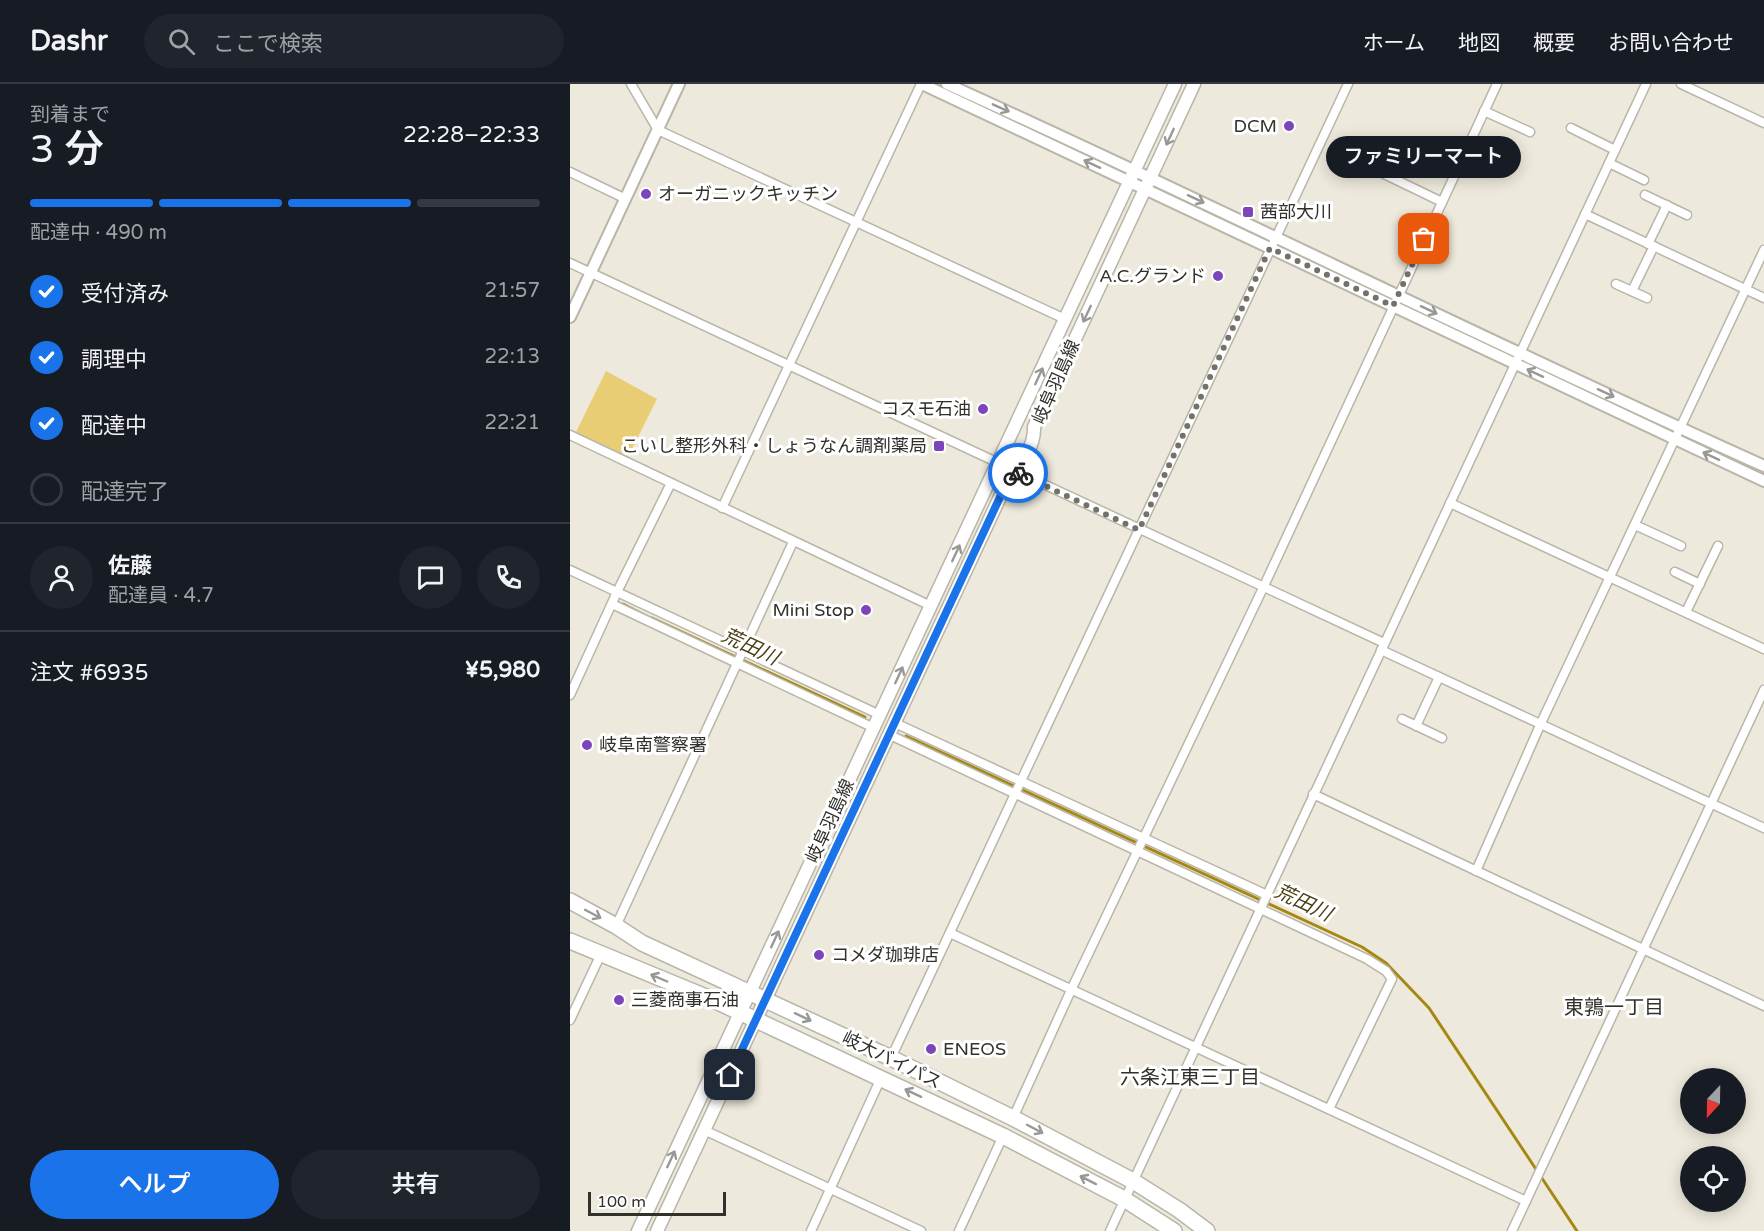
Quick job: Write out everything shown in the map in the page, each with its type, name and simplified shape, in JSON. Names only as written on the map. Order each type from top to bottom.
[{"type":"highway","name":"岐大バイパス","points":[[570,901],[642,943],[766,999],[1013,1118],[1132,1181],[1208,1231]]},
{"type":"highway","name":"岐大バイパス","points":[[570,940],[757,1020],[1003,1136],[1124,1199],[1174,1231]]},
{"type":"main road","name":"岐阜羽島線","points":[[638,1231],[1175,84]]},
{"type":"main road","name":"岐阜羽島線","points":[[657,1231],[1008,480],[1017,473],[1034,435],[1034,427],[1194,84]]},
{"type":"street","points":[[631,84],[658,130],[1065,319]]},
{"type":"street","points":[[570,317],[680,84]]},
{"type":"street","points":[[722,508],[921,84],[1276,237],[1515,363],[1678,434],[1764,466]]},
{"type":"street","points":[[947,84],[1132,176]]},
{"type":"street","points":[[891,1058],[1348,84]]},
{"type":"street","points":[[1013,1118],[1497,84]]},
{"type":"street","points":[[1110,1231],[1647,84]]},
{"type":"street","points":[[1681,84],[1764,123]]},
{"type":"street","points":[[1484,111],[1530,132]]},
{"type":"street","points":[[1570,128],[1615,150]]},
{"type":"street","points":[[1609,163],[1644,180]]},
{"type":"street","points":[[570,172],[626,198]]},
{"type":"street","points":[[1384,174],[1442,202]]},
{"type":"street","points":[[1148,183],[1270,248],[1520,353],[1764,481]]},
{"type":"street","points":[[1645,195],[1687,215]]},
{"type":"street","points":[[1632,291],[1667,206]]},
{"type":"street","points":[[1585,214],[1764,298]]},
{"type":"street","points":[[1476,870],[1541,723],[1764,250]]},
{"type":"street","points":[[570,263],[1263,588],[1439,677],[1764,828]]},
{"type":"street","points":[[1616,284],[1647,298]]},
{"type":"street","points":[[570,435],[931,606]]},
{"type":"street","points":[[570,695],[617,592],[671,483]]},
{"type":"street","points":[[1450,503],[1764,649]]},
{"type":"street","points":[[1635,525],[1681,546]]},
{"type":"street","points":[[616,926],[793,542]]},
{"type":"street","points":[[1686,612],[1718,546]]},
{"type":"street","points":[[570,570],[617,592],[874,728]]},
{"type":"street","points":[[1675,572],[1700,584]]},
{"type":"street","points":[[612,604],[880,715]]},
{"type":"street","points":[[1416,726],[1439,677]]},
{"type":"street","points":[[1512,1231],[1764,690]]},
{"type":"street","points":[[1402,719],[1442,738]]},
{"type":"street","points":[[892,729],[1021,782],[1140,844],[1263,902]]},
{"type":"street","points":[[892,729],[1016,793],[1140,844],[1263,902],[1386,971],[1392,979],[1329,1109]]},
{"type":"street","points":[[1313,795],[1764,1006]]},
{"type":"street","points":[[950,933],[1526,1201]]},
{"type":"street","points":[[570,1020],[601,954]]},
{"type":"street","points":[[811,1231],[881,1078]]},
{"type":"street","points":[[704,1130],[921,1231]]},
{"type":"street","points":[[959,1231],[1003,1136]]},
{"type":"shaded area","points":[[606,371],[657,399],[628,457],[576,432]]},
{"type":"waterway","name":"荒田川","points":[[623,604],[646,616]]},
{"type":"waterway","name":"荒田川","points":[[652,618],[865,717]]},
{"type":"waterway","name":"荒田川","points":[[906,736],[1362,947],[1386,963],[1429,1008],[1577,1231]]},
{"type":"way so far","points":[[1018,473],[1139,530],[1270,248],[1393,306],[1424,239]]},
{"type":"place","name":"DCM","points":[[1289,126]]},
{"type":"place","name":"オーガニックキッチン","points":[[646,194]]},
{"type":"place","name":"茜部大川","points":[[1248,212]]},
{"type":"place","name":"ファミリーマート","points":[[1424,239]]},
{"type":"place","name":"A.C.グランド","points":[[1218,276]]},
{"type":"place","name":"コスモ石油","points":[[983,409]]},
{"type":"place","name":"こいし整形外科・しょうなん調剤薬局","points":[[939,446]]},
{"type":"place","name":"Mini Stop","points":[[866,610]]},
{"type":"place","name":"岐阜南警察署","points":[[587,745]]},
{"type":"place","name":"コメダ珈琲店","points":[[819,955]]},
{"type":"place","name":"三菱商事石油","points":[[619,1000]]},
{"type":"place","name":"ENEOS","points":[[931,1049]]},
{"type":"district","name":"東鶉一丁目","points":[[1614,1008]]},
{"type":"district","name":"六条江東三丁目","points":[[1190,1078]]},
{"type":"route","points":[[730,1075],[1008,480],[1018,473]]}]
